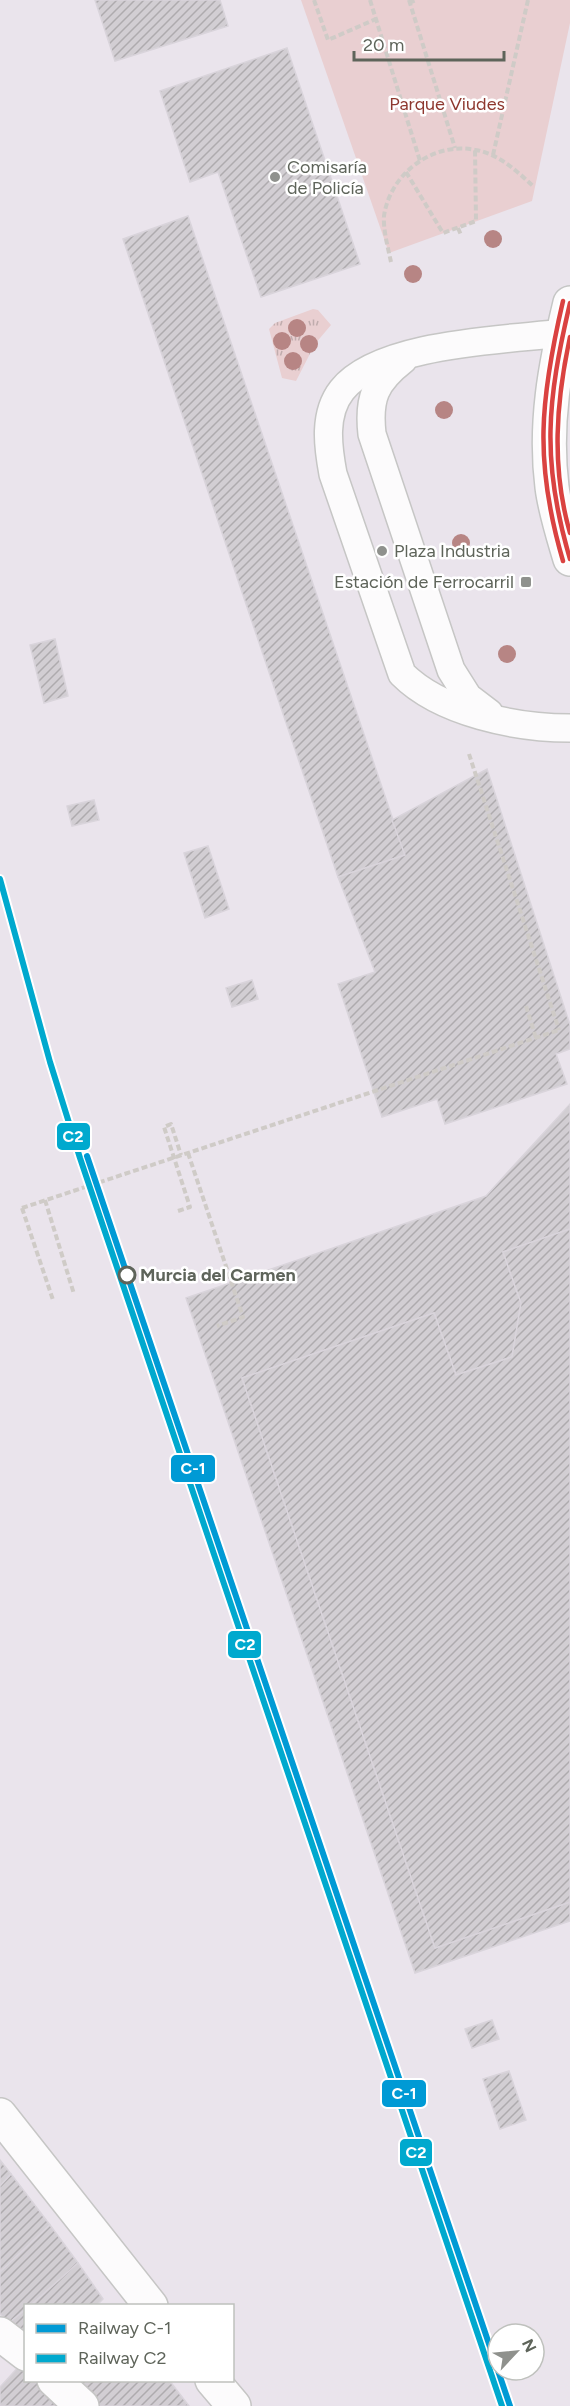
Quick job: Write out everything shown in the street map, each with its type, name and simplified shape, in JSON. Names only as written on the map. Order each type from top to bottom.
[{"type":"street","points":[[568,322],[552,386],[549,451],[552,489],[570,559]]},
{"type":"street","points":[[0,2115],[149,2304]]},
{"type":"street","points":[[0,2334],[24,2352]]},
{"type":"street","points":[[56,2382],[82,2406]]},
{"type":"street","points":[[214,2382],[234,2406]]},
{"type":"lane","points":[[568,322],[411,353],[375,365],[342,390],[328,423],[328,447],[333,474],[402,674],[426,695],[498,719],[541,728],[570,728]]},
{"type":"lane","points":[[411,353],[383,379],[374,392],[370,411],[372,434],[452,670],[468,697],[498,719]]},
{"type":"path","points":[[314,0],[328,40],[376,19]]},
{"type":"path","points":[[370,0],[420,161]]},
{"type":"path","points":[[416,0],[409,1],[455,148]]},
{"type":"path","points":[[493,155],[528,0]]},
{"type":"path","points":[[391,262],[384,217],[391,193],[406,172],[426,157],[455,148],[476,149],[493,155],[534,187]]},
{"type":"path","points":[[406,172],[443,233],[476,221],[476,149]]},
{"type":"path","points":[[458,228],[461,235]]},
{"type":"path","points":[[53,1300],[22,1208],[559,1030],[469,754]]},
{"type":"path","points":[[526,1006],[536,1038]]},
{"type":"path","points":[[178,1212],[190,1207],[164,1127],[171,1124],[182,1155]]},
{"type":"path","points":[[188,1153],[243,1317],[217,1326]]},
{"type":"path","points":[[45,1200],[74,1294]]},
{"type":"green space","name":"Parque Viudes","points":[[301,0],[570,0],[570,23],[532,201],[389,253]]},
{"type":"green space","points":[[313,309],[318,310],[331,325],[315,344],[296,381],[282,378],[269,329],[275,323]]},
{"type":"building","points":[[95,0],[220,0],[228,26],[115,61]]},
{"type":"building","name":"Comisaría de Policía","points":[[287,48],[360,264],[261,297],[218,172],[190,182],[160,91]]},
{"type":"building","points":[[188,216],[405,855],[338,877],[123,239]]},
{"type":"building","points":[[55,639],[68,696],[44,703],[30,645]]},
{"type":"building","points":[[487,769],[570,1025],[570,1049],[556,1054],[567,1084],[445,1124],[437,1099],[382,1117],[338,984],[375,972],[338,877],[405,855],[392,820]]},
{"type":"building","points":[[94,800],[99,820],[72,826],[67,806]]},
{"type":"building","points":[[208,846],[229,909],[205,918],[184,853]]},
{"type":"building","points":[[252,980],[258,999],[232,1007],[226,988]]},
{"type":"building","points":[[570,1104],[570,1229],[503,1252],[521,1303],[512,1357],[456,1375],[434,1313],[242,1378],[435,1948],[570,1902],[570,1921],[415,1973],[186,1298],[486,1196]]},
{"type":"building","points":[[570,1229],[570,1902],[435,1948],[242,1378],[434,1313],[456,1375],[512,1357],[521,1303],[503,1252]]},
{"type":"building","points":[[492,2020],[499,2039],[472,2048],[465,2029]]},
{"type":"building","points":[[509,2071],[526,2120],[500,2129],[483,2079]]},
{"type":"building","points":[[0,2160],[11,2174],[0,2186]]},
{"type":"building","points":[[11,2174],[50,2225],[0,2272],[0,2186]]},
{"type":"building","points":[[50,2225],[78,2263],[32,2304],[24,2304],[24,2311],[9,2323],[0,2314],[0,2272]]},
{"type":"building","points":[[78,2263],[103,2299],[98,2304],[32,2304]]},
{"type":"building","points":[[24,2311],[24,2337],[9,2323]]},
{"type":"building","points":[[22,2363],[24,2364],[24,2382],[43,2382],[68,2406],[0,2406],[0,2387]]},
{"type":"building","points":[[69,2382],[171,2382],[189,2406],[93,2406]]},
{"type":"rail line","name":"C2","points":[[0,879],[50,1062],[80,1158],[502,2406]]},
{"type":"rail line","name":"C-1","points":[[87,1156],[510,2406]]},
{"type":"transit line","points":[[563,301],[549,369],[544,431],[544,461],[548,493],[563,561]]},
{"type":"transit line","points":[[570,303],[556,371],[550,431],[555,491],[570,559]]},
{"type":"transit line","points":[[570,337],[561,386],[558,435],[560,484],[570,533]]},
{"type":"place","name":"Comisaría de Policía","points":[[275,177]]},
{"type":"place","name":"Plaza Industria","points":[[382,551]]},
{"type":"place","name":"Estación de Ferrocarril","points":[[526,582]]},
{"type":"place","name":"Murcia del Carmen","points":[[127,1275]]}]
